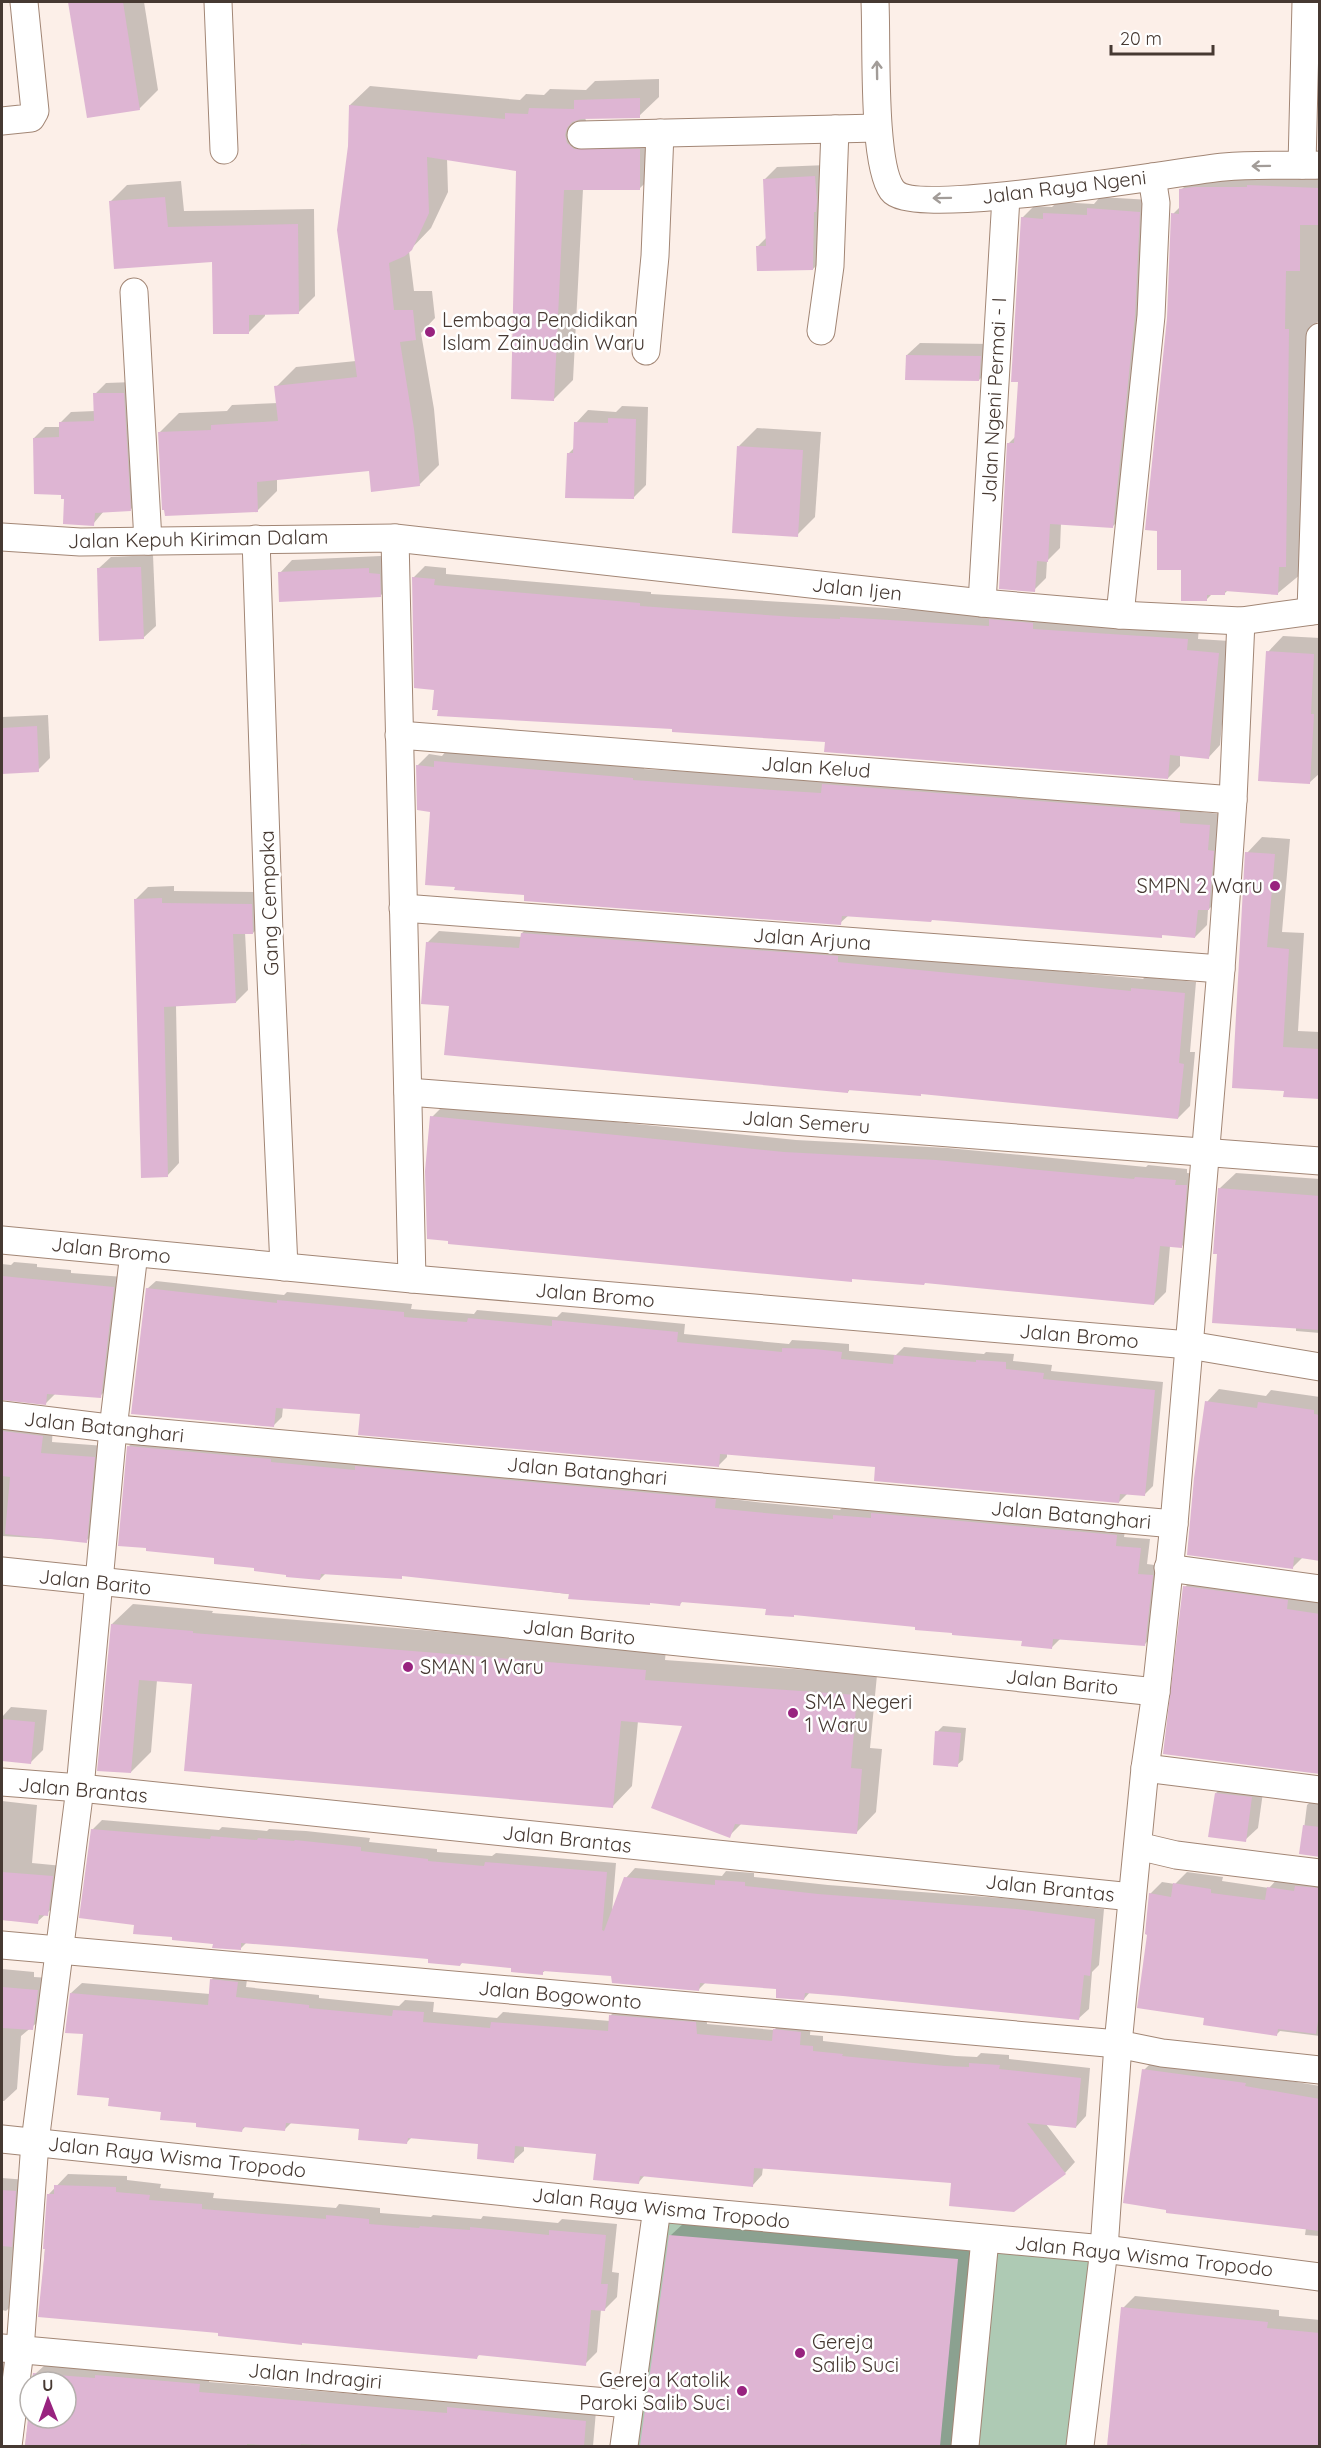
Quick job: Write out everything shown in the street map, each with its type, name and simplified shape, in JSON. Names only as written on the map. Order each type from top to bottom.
[{"type":"street","points":[[2,121],[31,118],[36,111],[24,2]]},
{"type":"street","points":[[218,2],[224,150]]},
{"type":"street","name":"Jalan Raya Ngeni","points":[[875,2],[877,128],[883,165],[892,190],[898,195],[918,199],[1006,197],[1226,167],[1311,165]]},
{"type":"street","points":[[1306,2],[1311,165]]},
{"type":"street","points":[[581,135],[877,128]]},
{"type":"street","points":[[821,331],[830,266],[835,129]]},
{"type":"street","points":[[646,351],[655,256],[660,133]]},
{"type":"street","points":[[1120,615],[1151,316],[1156,203],[1152,177]]},
{"type":"street","name":"Jalan Ngeni Permai - I","points":[[982,603],[1006,197]]},
{"type":"street","points":[[134,292],[148,541]]},
{"type":"street","points":[[1315,611],[1320,337]]},
{"type":"street","name":"Jalan Kepuh Kiriman Dalam","points":[[2,537],[80,542],[394,538]]},
{"type":"street","points":[[394,538],[412,1279]]},
{"type":"street","name":"Jalan Ijen","points":[[394,538],[982,603],[1120,615],[1241,621],[1315,611]]},
{"type":"street","name":"Gang Cempaka","points":[[256,539],[269,933],[284,1267]]},
{"type":"street","points":[[1080,2446],[1104,2249],[1118,2044],[1145,1768],[1156,1692],[1174,1524],[1221,969],[1233,800],[1241,621]]},
{"type":"street","name":"Jalan Kelud","points":[[399,735],[1233,800]]},
{"type":"street","name":"Jalan Arjuna","points":[[403,908],[1221,969]]},
{"type":"street","name":"Jalan Semeru","points":[[408,1092],[1320,1161]]},
{"type":"street","name":"Jalan Bromo","points":[[2,1240],[412,1279],[1189,1345],[1320,1367]]},
{"type":"street","points":[[8,2446],[11,2349],[34,2142],[80,1788],[113,1429],[134,1253]]},
{"type":"street","name":"Jalan Batanghari","points":[[2,1415],[113,1429],[1174,1524]]},
{"type":"street","points":[[1168,1568],[1320,1589]]},
{"type":"street","name":"Jalan Barito","points":[[2,1571],[98,1583],[1156,1692]]},
{"type":"street","points":[[1145,1768],[1320,1790]]},
{"type":"street","name":"Jalan Brantas","points":[[2,1782],[80,1788],[1132,1897]]},
{"type":"street","points":[[1138,1846],[1176,1854],[1320,1873]]},
{"type":"street","name":"Jalan Bogowonto","points":[[2,1945],[1118,2044],[1162,2053],[1320,2070]]},
{"type":"street","name":"Jalan Raya Wisma Tropodo","points":[[2,2139],[657,2208],[1104,2249],[1320,2277]]},
{"type":"street","points":[[624,2446],[657,2208]]},
{"type":"street","points":[[965,2446],[985,2239]]},
{"type":"street","name":"Jalan Indragiri","points":[[11,2349],[629,2404]]},
{"type":"green space","name":"Gereja Salib Suci","points":[[657,2208],[1104,2249],[1080,2446],[624,2446]]},
{"type":"building","points":[[68,2],[123,2],[140,110],[87,118]]},
{"type":"building","points":[[640,98],[640,118],[581,119],[572,122],[565,135],[567,143],[574,149],[640,149],[640,190],[564,190],[554,401],[511,399],[516,171],[427,157],[429,213],[412,250],[389,263],[394,310],[413,310],[416,340],[400,342],[414,429],[420,486],[371,492],[369,471],[257,482],[258,512],[165,516],[162,510],[158,432],[211,430],[211,425],[278,421],[274,386],[357,377],[337,230],[348,146],[349,105],[505,119],[505,113],[528,114],[529,108],[574,109],[574,100]]},
{"type":"building","points":[[815,176],[817,201],[816,212],[814,212],[813,270],[757,271],[756,246],[766,246],[763,179]]},
{"type":"building","points":[[1247,185],[1319,188],[1318,225],[1300,225],[1300,271],[1286,271],[1285,329],[1289,329],[1286,567],[1279,567],[1278,595],[1225,591],[1225,595],[1207,595],[1207,601],[1181,601],[1181,570],[1157,570],[1157,531],[1145,530],[1167,318],[1171,213],[1179,214],[1179,189],[1247,187]]},
{"type":"building","points":[[165,197],[168,227],[298,224],[299,314],[249,315],[249,334],[213,334],[212,262],[114,269],[109,201]]},
{"type":"building","points":[[1087,208],[1140,212],[1135,315],[1113,528],[1050,524],[1048,562],[1037,561],[1035,592],[999,589],[1007,443],[1014,443],[1018,382],[1011,382],[1021,217],[1043,219],[1043,213],[1087,215]]},
{"type":"building","points":[[906,355],[981,356],[979,381],[905,380]]},
{"type":"building","points":[[93,393],[124,393],[131,511],[95,513],[94,526],[63,524],[64,499],[61,499],[61,495],[34,494],[33,438],[59,437],[59,422],[94,421]]},
{"type":"building","points":[[608,418],[636,419],[634,499],[565,498],[567,453],[573,453],[574,422],[608,423]]},
{"type":"building","points":[[737,446],[803,450],[798,537],[732,533]]},
{"type":"building","points":[[141,567],[144,639],[99,641],[97,568]]},
{"type":"building","points":[[369,568],[369,573],[380,574],[381,597],[279,602],[278,572]]},
{"type":"building","points":[[412,577],[435,579],[434,585],[640,603],[640,606],[795,617],[840,619],[840,617],[989,626],[989,619],[1033,623],[1033,629],[1188,639],[1187,650],[1219,653],[1209,759],[1170,755],[1168,779],[824,752],[825,742],[672,732],[672,729],[437,716],[438,710],[432,710],[434,690],[414,688]]},
{"type":"building","points":[[1266,651],[1314,654],[1311,714],[1314,714],[1310,784],[1258,781]]},
{"type":"building","points":[[37,726],[39,772],[2,774],[2,728]]},
{"type":"building","points":[[434,761],[633,778],[633,780],[788,791],[821,793],[822,784],[1180,812],[1180,823],[1210,825],[1208,850],[1214,851],[1209,910],[1198,910],[1195,938],[1162,935],[1162,938],[932,920],[931,922],[842,916],[841,925],[524,901],[524,895],[454,890],[455,887],[425,885],[430,812],[417,810],[416,765],[434,767]]},
{"type":"building","points":[[1245,852],[1275,854],[1267,947],[1289,949],[1283,1047],[1320,1049],[1320,1099],[1283,1097],[1284,1091],[1232,1088]]},
{"type":"building","points":[[162,898],[162,903],[252,904],[253,934],[233,934],[236,1003],[164,1007],[168,1177],[141,1178],[134,899]]},
{"type":"building","points":[[521,933],[838,956],[838,962],[1131,991],[1131,988],[1185,993],[1179,1063],[1184,1064],[1178,1119],[921,1094],[921,1096],[848,1090],[848,1093],[444,1055],[449,1006],[421,1004],[426,942],[519,948]]},
{"type":"building","points":[[430,1116],[784,1152],[936,1160],[1134,1179],[1135,1177],[1176,1180],[1175,1185],[1187,1185],[1182,1248],[1160,1246],[1154,1305],[925,1283],[924,1285],[852,1279],[852,1282],[448,1244],[448,1241],[427,1239],[425,1171]]},
{"type":"building","points":[[1218,1188],[1320,1196],[1320,1330],[1212,1323],[1217,1254],[1213,1254]]},
{"type":"building","points":[[2,1276],[114,1287],[101,1398],[47,1394],[46,1405],[2,1400]]},
{"type":"building","points":[[146,1288],[277,1303],[277,1300],[404,1312],[404,1317],[467,1322],[468,1318],[552,1326],[552,1320],[678,1332],[677,1342],[782,1352],[782,1348],[815,1349],[842,1352],[841,1359],[893,1364],[894,1355],[976,1362],[976,1360],[1006,1362],[1006,1369],[1044,1373],[1043,1379],[1155,1390],[1145,1496],[1120,1494],[1119,1503],[874,1481],[875,1467],[720,1454],[719,1467],[358,1435],[360,1414],[276,1408],[274,1427],[131,1414]]},
{"type":"building","points":[[1205,1401],[1257,1408],[1258,1402],[1314,1410],[1314,1414],[1320,1415],[1320,1561],[1294,1557],[1293,1569],[1187,1555],[1194,1478]]},
{"type":"building","points":[[2,1431],[43,1436],[41,1453],[95,1457],[87,1543],[5,1534],[10,1477],[2,1476]]},
{"type":"building","points":[[127,1446],[271,1459],[271,1462],[355,1470],[355,1466],[716,1499],[715,1508],[755,1512],[833,1519],[833,1515],[871,1518],[871,1513],[1117,1535],[1116,1546],[1141,1548],[1138,1574],[1153,1575],[1145,1646],[1053,1639],[1052,1649],[1021,1646],[1022,1641],[952,1635],[952,1633],[915,1630],[915,1627],[794,1615],[794,1617],[765,1615],[766,1609],[681,1602],[680,1606],[568,1599],[569,1594],[402,1576],[402,1579],[321,1574],[320,1580],[286,1577],[286,1575],[254,1571],[254,1568],[214,1564],[214,1558],[118,1546]]},
{"type":"building","points":[[1183,1586],[1288,1600],[1287,1609],[1320,1614],[1320,1774],[1163,1754]]},
{"type":"building","points":[[111,1624],[193,1631],[193,1633],[646,1670],[645,1680],[857,1695],[851,1768],[862,1769],[857,1834],[735,1824],[730,1838],[651,1808],[682,1726],[621,1721],[613,1808],[184,1771],[192,1684],[139,1680],[131,1773],[97,1771]]},
{"type":"building","points":[[2,1719],[35,1722],[31,1764],[2,1761]]},
{"type":"building","points":[[935,1731],[961,1733],[958,1767],[933,1765]]},
{"type":"building","points":[[1215,1793],[1252,1797],[1246,1842],[1208,1837]]},
{"type":"building","points":[[1303,1825],[1320,1827],[1320,1857],[1299,1854]]},
{"type":"building","points":[[91,1829],[210,1839],[211,1836],[257,1840],[258,1838],[295,1840],[361,1847],[361,1851],[428,1859],[428,1861],[484,1866],[485,1862],[607,1872],[602,1930],[604,1931],[624,1877],[715,1885],[715,1880],[745,1882],[745,1886],[818,1894],[1017,1909],[1095,1919],[1090,1976],[1084,1975],[1079,2020],[805,1993],[804,2000],[776,1998],[776,1989],[700,1983],[699,1991],[612,1983],[611,1976],[543,1971],[543,1975],[511,1972],[511,1968],[461,1963],[460,1966],[428,1963],[428,1959],[293,1947],[241,1943],[241,1950],[212,1948],[213,1944],[172,1940],[172,1937],[133,1934],[134,1925],[79,1918]]},
{"type":"building","points":[[2,1872],[53,1876],[48,1916],[39,1915],[38,1924],[2,1920]]},
{"type":"building","points":[[1173,1883],[1211,1889],[1211,1893],[1265,1900],[1267,1887],[1294,1891],[1295,1886],[1320,1888],[1320,2008],[1316,2034],[1278,2029],[1277,2036],[1203,2025],[1204,2018],[1137,2008],[1147,1935],[1145,1934],[1149,1893],[1171,1897]]},
{"type":"building","points":[[210,1979],[238,1982],[236,1997],[309,2005],[309,2008],[392,2016],[393,2010],[424,2012],[423,2022],[490,2028],[491,2022],[608,2031],[609,2015],[696,2022],[697,2034],[772,2041],[773,2029],[801,2032],[800,2045],[813,2046],[813,2051],[843,2054],[842,2056],[945,2066],[969,2067],[969,2063],[1000,2065],[999,2069],[1081,2078],[1076,2128],[1027,2123],[1066,2174],[1014,2212],[949,2206],[951,2183],[754,2168],[753,2187],[640,2176],[639,2184],[593,2180],[596,2154],[515,2146],[514,2163],[477,2159],[478,2144],[408,2138],[407,2144],[358,2140],[359,2129],[286,2123],[285,2131],[243,2127],[242,2132],[196,2127],[196,2123],[160,2120],[161,2112],[108,2106],[109,2098],[77,2095],[83,2034],[65,2033],[70,1993],[208,2005]]},
{"type":"building","points":[[2,1987],[38,1990],[33,2030],[2,2028]]},
{"type":"building","points":[[1142,2069],[1246,2083],[1245,2086],[1320,2099],[1320,2231],[1166,2213],[1166,2210],[1123,2203]]},
{"type":"building","points":[[54,2185],[116,2187],[116,2192],[150,2195],[149,2200],[202,2204],[202,2209],[326,2219],[326,2215],[369,2219],[369,2224],[419,2228],[420,2226],[470,2230],[470,2227],[549,2235],[549,2230],[606,2235],[601,2284],[608,2284],[605,2311],[591,2310],[586,2366],[478,2355],[477,2359],[302,2343],[302,2345],[218,2336],[218,2333],[38,2317],[45,2249],[43,2249],[47,2194],[54,2194]]},
{"type":"building","points":[[2,2190],[16,2191],[12,2247],[2,2246]]},
{"type":"building","name":"Gereja Salib Suci","points":[[669,2235],[958,2259],[940,2446],[640,2446]]},
{"type":"building","points":[[1121,2307],[1268,2322],[1267,2328],[1320,2333],[1320,2446],[1107,2446]]},
{"type":"building","points":[[95,2375],[200,2384],[199,2392],[447,2413],[447,2407],[586,2421],[584,2446],[328,2446],[301,2444],[300,2446],[277,2446],[247,2444],[247,2446],[25,2446],[27,2430],[78,2430],[78,2377],[95,2378]]},
{"type":"place","name":"Lembaga Pendidikan Islam Zainuddin Waru","points":[[430,332]]},
{"type":"place","name":"SMPN 2 Waru","points":[[1275,886]]},
{"type":"place","name":"SMAN 1 Waru","points":[[408,1667]]},
{"type":"place","name":"SMA Negeri 1 Waru","points":[[793,1713]]},
{"type":"place","name":"Gereja Salib Suci","points":[[800,2353]]},
{"type":"place","name":"Gereja Katolik Paroki Salib Suci","points":[[742,2391]]}]
